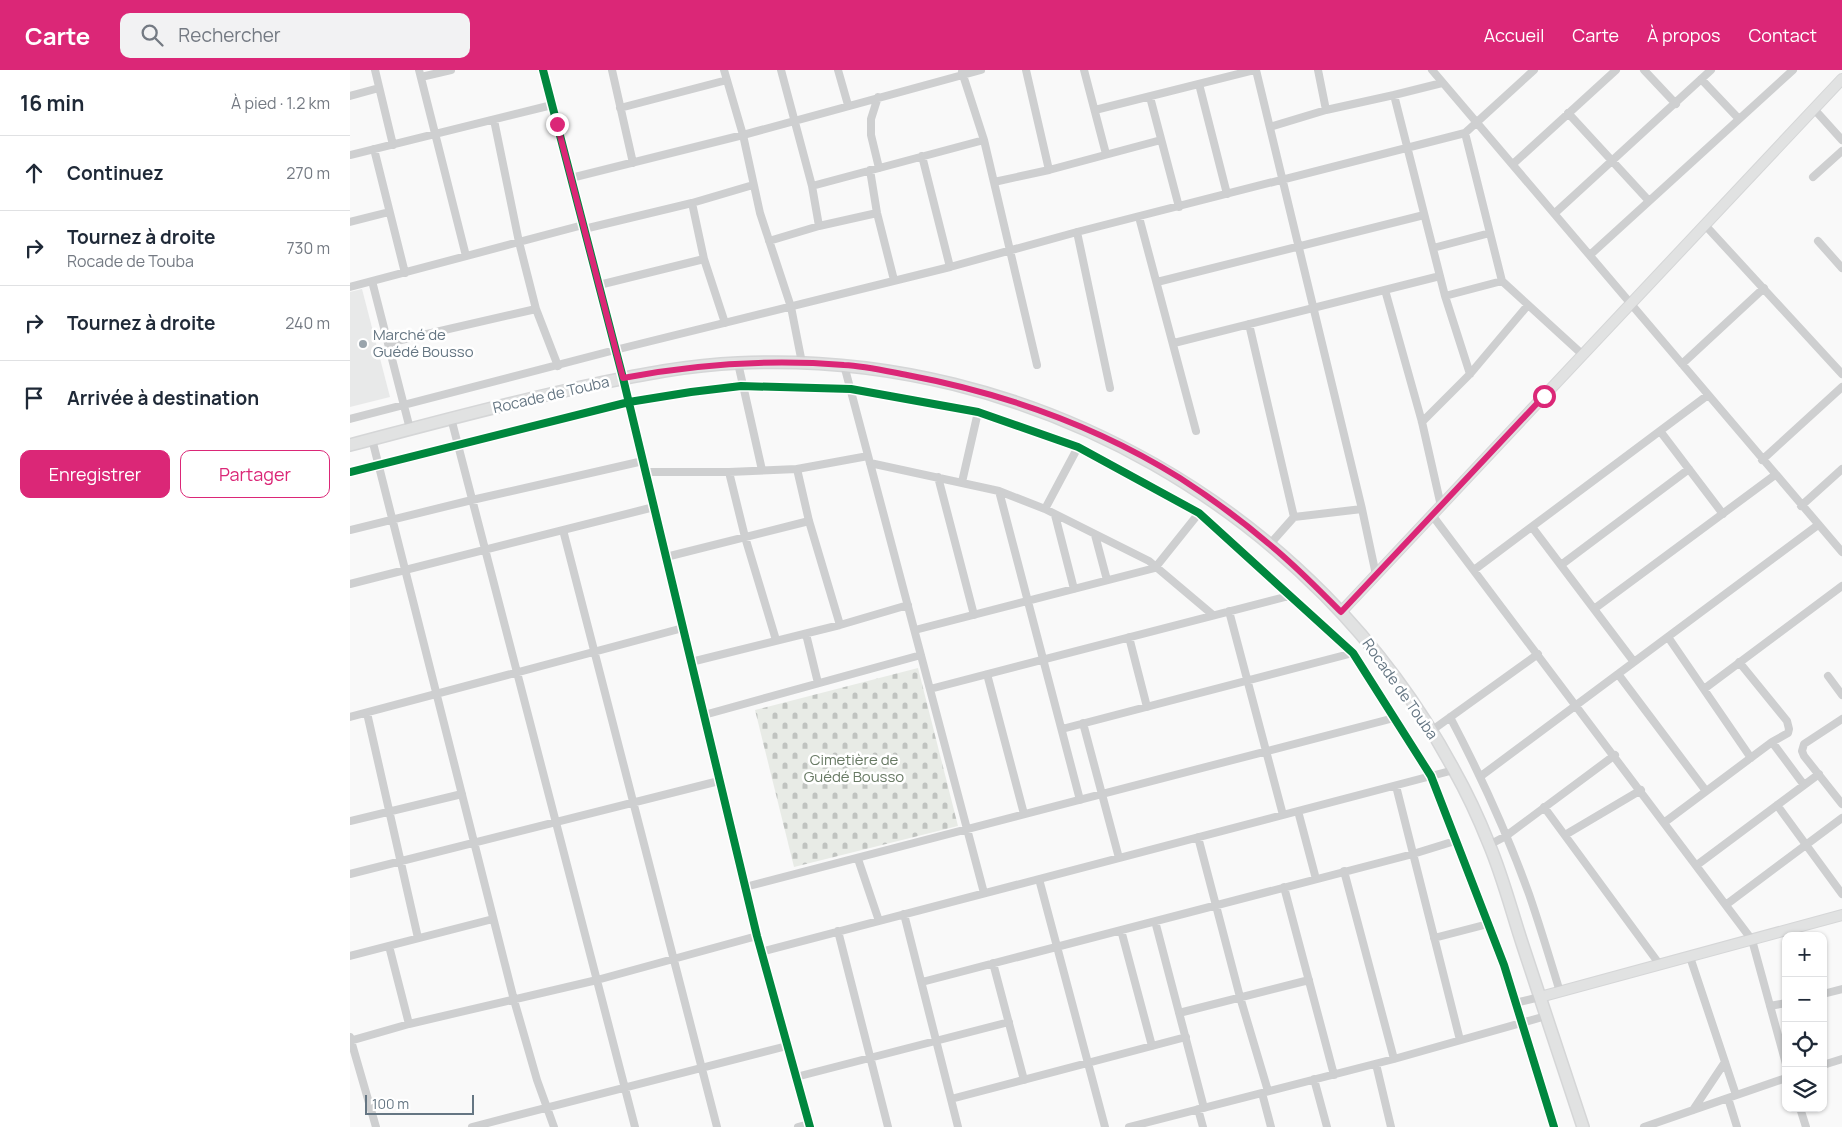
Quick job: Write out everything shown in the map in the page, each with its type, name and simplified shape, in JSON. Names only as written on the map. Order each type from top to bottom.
[{"type":"main road","name":"Rocade de Touba","points":[[350,445],[451,418],[623,378],[657,372],[738,363],[844,365],[937,380],[1054,415],[1134,452],[1179,478],[1216,503],[1270,544],[1341,612],[1377,652],[1431,731],[1454,770],[1489,844],[1582,1127]]},
{"type":"street","points":[[375,70],[393,145]]},
{"type":"street","points":[[452,70],[420,74],[466,256]]},
{"type":"street","points":[[543,70],[629,402],[761,952],[810,1125],[798,1127]]},
{"type":"street","points":[[612,70],[633,163]]},
{"type":"street","points":[[724,70],[769,242],[791,308],[802,364]]},
{"type":"street","points":[[781,70],[812,186],[818,226]]},
{"type":"street","points":[[838,70],[848,105]]},
{"type":"street","points":[[571,178],[742,135],[878,98],[962,72],[981,70]]},
{"type":"street","points":[[1026,70],[1049,170]]},
{"type":"street","points":[[1084,70],[1106,154]]},
{"type":"street","points":[[1095,110],[1255,70],[1314,308],[1376,575]]},
{"type":"street","points":[[1318,70],[1326,110]]},
{"type":"street","points":[[1432,70],[1842,552]]},
{"type":"street","points":[[350,419],[725,322],[791,308],[1077,232],[1283,181],[1465,133],[1534,70]]},
{"type":"street","points":[[1513,164],[1616,70]]},
{"type":"street","points":[[1644,70],[1676,104]]},
{"type":"street","points":[[1555,213],[1712,70]]},
{"type":"street","points":[[1590,255],[1793,70]]},
{"type":"street","points":[[962,72],[984,140],[1037,365]]},
{"type":"street","points":[[1702,79],[1739,119]]},
{"type":"street","points":[[1341,612],[1842,79]]},
{"type":"street","points":[[620,108],[727,80]]},
{"type":"street","points":[[1270,127],[1326,110],[1442,83]]},
{"type":"street","points":[[1199,84],[1227,194]]},
{"type":"street","points":[[350,96],[379,88]]},
{"type":"street","points":[[1394,95],[1445,296],[1470,374]]},
{"type":"street","points":[[1150,96],[1178,207]]},
{"type":"street","points":[[878,98],[871,119],[872,135],[879,168]]},
{"type":"street","points":[[350,155],[552,105]]},
{"type":"street","points":[[1814,109],[1842,140]]},
{"type":"street","points":[[1568,113],[1650,201]]},
{"type":"street","points":[[494,120],[519,242],[536,309],[558,366]]},
{"type":"street","points":[[1465,133],[1502,281],[1583,355]]},
{"type":"street","points":[[812,186],[984,140]]},
{"type":"street","points":[[994,182],[1049,170],[1161,140]]},
{"type":"street","points":[[374,149],[405,273]]},
{"type":"street","points":[[1813,177],[1842,151]]},
{"type":"street","points":[[922,156],[950,267]]},
{"type":"street","points":[[870,170],[877,213],[894,280]]},
{"type":"street","points":[[350,287],[519,242],[692,203],[753,185]]},
{"type":"street","points":[[692,203],[704,259],[725,322]]},
{"type":"street","points":[[350,222],[389,212]]},
{"type":"street","points":[[769,242],[818,226],[877,213]]},
{"type":"street","points":[[1157,282],[1424,215]]},
{"type":"street","points":[[1139,217],[1196,431]]},
{"type":"street","points":[[1705,225],[1842,374]]},
{"type":"street","points":[[1077,232],[1110,388]]},
{"type":"street","points":[[1433,248],[1490,233]]},
{"type":"street","points":[[1818,242],[1842,268]]},
{"type":"street","points":[[599,285],[704,259]]},
{"type":"street","points":[[1174,344],[1440,276]]},
{"type":"street","points":[[1445,296],[1502,281]]},
{"type":"street","points":[[372,282],[410,429]]},
{"type":"street","points":[[1682,364],[1764,288]]},
{"type":"street","points":[[1385,290],[1422,422],[1441,506]]},
{"type":"street","points":[[1422,422],[1470,374],[1528,305]]},
{"type":"street","points":[[388,344],[536,309]]},
{"type":"street","points":[[1249,324],[1294,517]]},
{"type":"street","points":[[738,363],[762,470]]},
{"type":"street","points":[[844,365],[984,893]]},
{"type":"street","points":[[350,472],[629,402],[742,386],[850,389],[978,412],[1078,447],[1199,513],[1353,653],[1431,776],[1504,965],[1554,1127]]},
{"type":"street","points":[[1762,460],[1842,387]]},
{"type":"street","points":[[1474,570],[1708,395]]},
{"type":"street","points":[[962,482],[978,412]]},
{"type":"street","points":[[451,418],[635,1127]]},
{"type":"street","points":[[1660,431],[1723,514]]},
{"type":"street","points":[[372,439],[514,1000],[537,1080],[554,1127]]},
{"type":"street","points":[[1045,509],[1078,447]]},
{"type":"street","points":[[646,472],[729,472],[797,469],[869,460],[999,491],[1045,509],[1149,562],[1214,615]]},
{"type":"street","points":[[350,530],[643,461]]},
{"type":"street","points":[[797,469],[809,521],[840,625]]},
{"type":"street","points":[[1802,506],[1842,469]]},
{"type":"street","points":[[1561,565],[1689,470]]},
{"type":"street","points":[[729,472],[745,537],[776,640]]},
{"type":"street","points":[[1594,610],[1775,474]]},
{"type":"street","points":[[938,477],[974,615]]},
{"type":"street","points":[[999,491],[1080,800]]},
{"type":"street","points":[[350,584],[654,507]]},
{"type":"street","points":[[1270,544],[1294,517],[1362,509]]},
{"type":"street","points":[[915,630],[1154,568],[1199,513]]},
{"type":"street","points":[[1055,515],[1074,589]]},
{"type":"street","points":[[1432,515],[1697,864],[1752,940],[1782,1050]]},
{"type":"street","points":[[666,557],[809,521]]},
{"type":"street","points":[[1481,776],[1818,525]]},
{"type":"street","points":[[1532,527],[1634,662]]},
{"type":"street","points":[[563,530],[717,1127]]},
{"type":"street","points":[[1095,535],[1107,580]]},
{"type":"street","points":[[1704,689],[1842,586]]},
{"type":"street","points":[[930,689],[1290,596]]},
{"type":"street","points":[[691,662],[806,634],[908,605]]},
{"type":"street","points":[[1229,611],[1282,815]]},
{"type":"street","points":[[350,717],[683,628]]},
{"type":"street","points":[[806,634],[818,683]]},
{"type":"street","points":[[1129,637],[1147,707]]},
{"type":"street","points":[[1668,637],[1750,758]]},
{"type":"street","points":[[1062,729],[1353,653]]},
{"type":"street","points":[[1431,731],[1538,654]]},
{"type":"street","points":[[704,716],[921,655]]},
{"type":"street","points":[[1665,822],[1772,742],[1788,733],[1787,721],[1739,662]]},
{"type":"street","points":[[987,674],[1024,814]]},
{"type":"street","points":[[1618,674],[1706,791]]},
{"type":"street","points":[[1828,676],[1842,695]]},
{"type":"street","points":[[368,713],[418,938]]},
{"type":"street","points":[[1450,717],[1481,776],[1506,836],[1528,894],[1560,992]]},
{"type":"street","points":[[745,887],[1394,718]]},
{"type":"street","points":[[1842,720],[1804,744],[1802,751],[1842,804]]},
{"type":"street","points":[[1083,723],[1119,858]]},
{"type":"street","points":[[1772,742],[1804,785]]},
{"type":"street","points":[[1489,844],[1506,836],[1614,755]]},
{"type":"street","points":[[761,952],[1454,770]]},
{"type":"street","points":[[1697,864],[1819,774]]},
{"type":"street","points":[[350,874],[719,781]]},
{"type":"street","points":[[1396,786],[1460,1040]]},
{"type":"street","points":[[1565,835],[1641,790]]},
{"type":"street","points":[[350,821],[462,794]]},
{"type":"street","points":[[1777,805],[1842,894]]},
{"type":"street","points":[[1544,808],[1660,965]]},
{"type":"street","points":[[1298,811],[1316,879]]},
{"type":"street","points":[[1727,904],[1842,818]]},
{"type":"street","points":[[1198,838],[1265,1092],[1271,1127]]},
{"type":"street","points":[[922,982],[1413,854],[1455,841]]},
{"type":"street","points":[[858,858],[878,921]]},
{"type":"street","points":[[1344,871],[1394,1059]]},
{"type":"street","points":[[1039,879],[1105,1127]]},
{"type":"street","points":[[1284,887],[1334,1074]]},
{"type":"street","points":[[904,914],[958,1127]]},
{"type":"street","points":[[1516,1003],[1842,915]]},
{"type":"street","points":[[350,956],[494,919]]},
{"type":"street","points":[[1155,921],[1180,1012],[1201,1108],[1203,1127]]},
{"type":"street","points":[[1434,938],[1488,924]]},
{"type":"street","points":[[1121,930],[1152,1046]]},
{"type":"street","points":[[838,931],[888,1127]]},
{"type":"street","points":[[376,1127],[350,1039],[597,980],[757,936]]},
{"type":"street","points":[[389,946],[409,1024]]},
{"type":"street","points":[[1690,957],[1725,1062],[1737,1127]]},
{"type":"street","points":[[993,963],[1024,1080]]},
{"type":"street","points":[[1180,1012],[1309,980]]},
{"type":"street","points":[[1827,993],[1842,989]]},
{"type":"street","points":[[1770,1006],[1782,1003]]},
{"type":"street","points":[[1128,1127],[1376,1064],[1546,1016]]},
{"type":"street","points":[[796,1077],[1008,1022]]},
{"type":"street","points":[[952,1099],[1186,1038]]},
{"type":"street","points":[[472,1127],[787,1046]]},
{"type":"street","points":[[1827,1064],[1842,1059]]},
{"type":"street","points":[[1693,1110],[1725,1062]]},
{"type":"street","points":[[1376,1064],[1391,1127]]},
{"type":"street","points":[[1644,1127],[1782,1079]]},
{"type":"street","points":[[1314,1080],[1327,1127]]},
{"type":"street","points":[[1801,1112],[1806,1127]]},
{"type":"shaded area","name":"Marché de Guédé Bousso","points":[[362,289],[390,397],[350,407],[350,292]]},
{"type":"green space","name":"Cimetière de Guédé Bousso","points":[[918,668],[958,826],[794,867],[755,710]]},
{"type":"cycle path","points":[[543,70],[623,378],[757,936],[810,1127]]},
{"type":"cycle path","points":[[350,472],[629,402],[741,386],[851,389],[978,412],[1078,447],[1199,513],[1353,653],[1431,776],[1504,965],[1554,1127]]},
{"type":"place","name":"Marché de Guédé Bousso","points":[[363,344]]},
{"type":"route","points":[[557,124],[623,378],[716,364],[758,362],[844,365],[937,380],[1039,410],[1134,452],[1179,478],[1270,544],[1341,612],[1544,396]]}]
